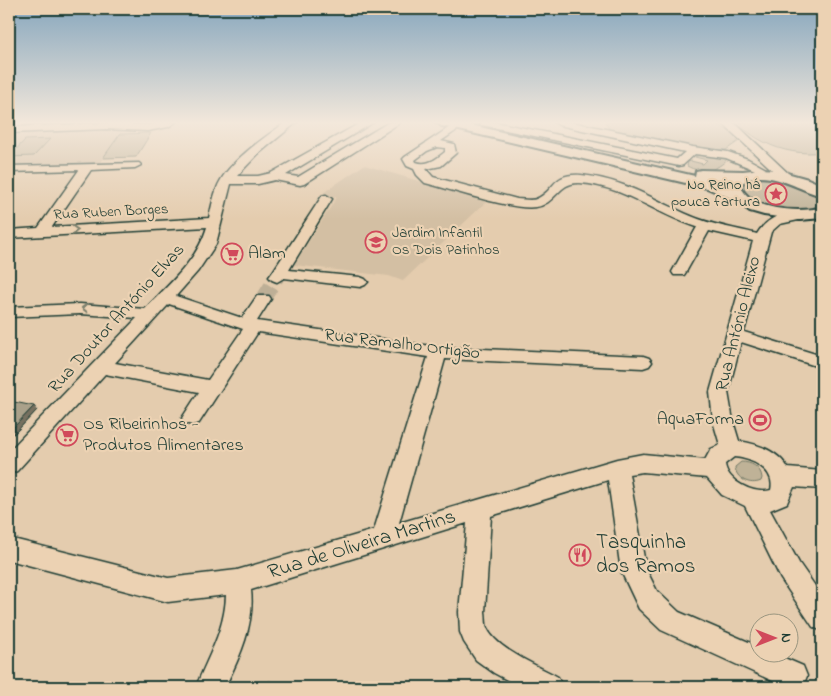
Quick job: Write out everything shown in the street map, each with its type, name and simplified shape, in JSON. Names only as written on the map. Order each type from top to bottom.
[{"type":"main road","points":[[587,154],[712,185],[767,210],[798,216],[822,213]]},
{"type":"main road","points":[[608,154],[693,172],[752,173],[822,184]]},
{"type":"main road","points":[[742,199],[733,190],[732,184],[736,180],[752,173]]},
{"type":"main road","points":[[793,179],[822,191]]},
{"type":"street","name":"Rua Doutor António Elvas","points":[[9,465],[167,298],[202,256],[216,222],[223,187],[241,165],[253,154]]},
{"type":"street","points":[[227,180],[258,180],[275,176],[313,154]]},
{"type":"street","points":[[275,176],[300,181],[343,154]]},
{"type":"street","points":[[415,154],[409,159],[411,164],[419,167],[437,164],[449,154]]},
{"type":"street","points":[[638,154],[679,163],[688,154]]},
{"type":"street","points":[[722,154],[739,158],[752,173],[761,155],[793,179]]},
{"type":"street","points":[[9,169],[135,165]]},
{"type":"street","points":[[42,232],[87,167]]},
{"type":"street","points":[[419,167],[421,173],[429,180],[517,203],[539,203],[558,184],[565,180],[578,179],[592,181],[636,194],[685,218],[705,225],[763,233],[778,220],[798,216]]},
{"type":"street","points":[[326,199],[278,275],[360,282]]},
{"type":"street","points":[[742,199],[761,216],[763,233]]},
{"type":"street","name":"Rua Ruben Borges","points":[[9,234],[216,222]]},
{"type":"street","points":[[679,272],[705,225]]},
{"type":"street","name":"Rua António Aleixo","points":[[731,449],[723,421],[719,392],[763,233]]},
{"type":"street","name":"Rua Ramalho Ortigão","points":[[167,298],[250,326],[438,353],[643,362]]},
{"type":"street","points":[[192,418],[213,388],[250,326],[263,298]]},
{"type":"street","points":[[9,312],[103,308],[150,315]]},
{"type":"street","points":[[736,335],[822,362]]},
{"type":"street","points":[[383,538],[438,353]]},
{"type":"street","points":[[102,367],[213,388]]},
{"type":"street","points":[[731,449],[743,449],[761,456],[776,468],[782,477],[784,486],[782,494],[766,502],[754,501],[733,492],[718,477],[715,470],[715,460],[721,452],[731,449]]},
{"type":"street","name":"Rua de Oliveira Martins","points":[[9,549],[168,590],[236,582],[616,468],[643,463],[715,470]]},
{"type":"street","points":[[616,468],[634,571],[648,600],[670,621],[793,676]]},
{"type":"street","points":[[782,477],[822,480]]},
{"type":"street","points":[[754,501],[790,571],[822,618]]},
{"type":"street","points":[[480,509],[472,612],[474,632],[486,650],[504,663],[548,687]]},
{"type":"street","points":[[210,687],[230,648],[236,630],[239,604],[236,582]]},
{"type":"shaded area","points":[[9,154],[106,154],[100,163],[9,166]]},
{"type":"shaded area","points":[[11,154],[35,154],[34,156],[9,157]]},
{"type":"shaded area","points":[[105,154],[138,154],[136,157],[103,158]]},
{"type":"shaded area","points":[[699,155],[728,158],[719,166],[709,170],[698,170],[687,166],[688,162],[691,161],[703,164],[707,160],[695,157]]},
{"type":"shaded area","name":"Jardim Infantil Os Dois Patinhos","points":[[364,165],[488,200],[403,281],[389,276],[294,265],[337,197],[320,195]]},
{"type":"shaded area","points":[[755,179],[780,179],[816,194],[820,199],[819,203],[803,211],[792,211],[759,202],[744,191],[744,184]]},
{"type":"shaded area","points":[[741,462],[752,464],[758,468],[762,478],[761,481],[752,483],[741,478],[735,467]]},
{"type":"building","points":[[9,401],[34,406],[11,430],[9,429]]},
{"type":"building","points":[[269,681],[290,687],[267,687]]},
{"type":"tunnel","points":[[263,299],[277,277]]},
{"type":"place","name":"No Reino há pouca fartura","points":[[776,194]]},
{"type":"place","name":"Jardim Infantil Os Dois Patinhos","points":[[376,242]]},
{"type":"place","name":"Alam","points":[[232,254]]},
{"type":"place","name":"AquaForma","points":[[760,420]]},
{"type":"place","name":"Os Ribeirinhos - Produtos Alimentares","points":[[67,435]]},
{"type":"place","name":"Tasquinha dos Ramos","points":[[580,555]]}]
